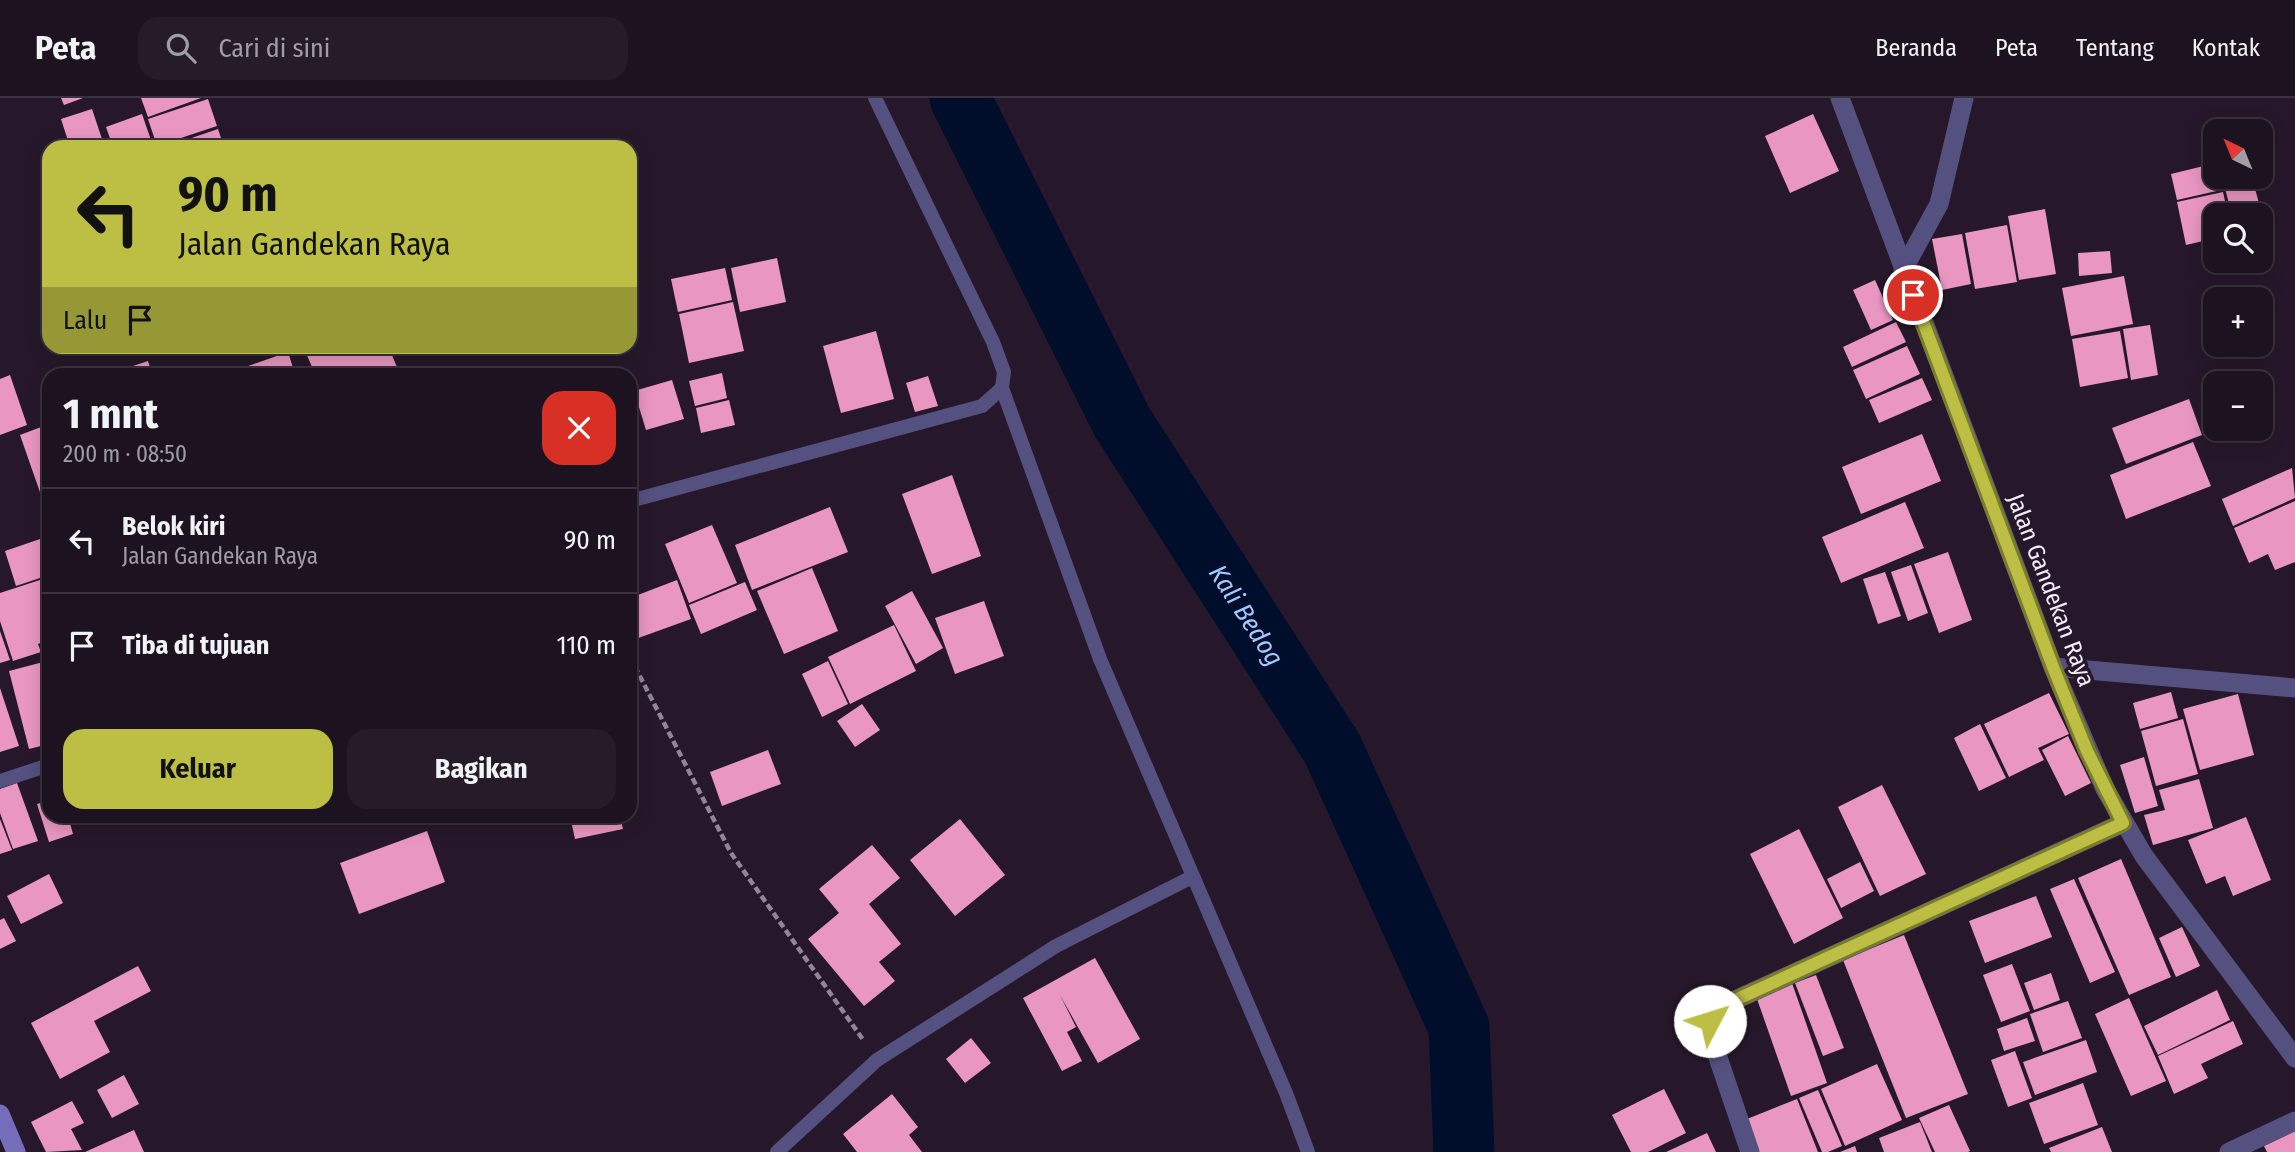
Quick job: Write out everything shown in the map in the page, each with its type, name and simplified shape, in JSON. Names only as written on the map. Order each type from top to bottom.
[{"type":"main road","points":[[0,1114],[16,1152]]},
{"type":"street","name":"Jalan Gandekan Raya","points":[[1840,98],[2087,751],[2123,823],[2144,856],[2295,1058]]},
{"type":"street","points":[[1903,270],[1939,204],[1964,98]]},
{"type":"street","points":[[2053,667],[2295,688]]},
{"type":"street","points":[[1750,1152],[1709,1031],[1714,1014],[1722,1006],[2123,823]]},
{"type":"street","points":[[2229,1152],[2295,1121]]},
{"type":"lane","points":[[875,98],[993,342],[1004,372],[1002,388],[1100,659],[1286,1093],[1308,1152]]},
{"type":"lane","points":[[637,499],[982,406],[1002,388]]},
{"type":"lane","points":[[0,781],[42,767]]},
{"type":"lane","points":[[777,1152],[877,1060],[1056,946],[1192,877]]},
{"type":"path","points":[[637,671],[731,853],[877,1060]]},
{"type":"building","points":[[61,98],[83,98],[64,105]]},
{"type":"building","points":[[141,98],[201,98],[148,117]]},
{"type":"building","points":[[208,99],[217,126],[175,140],[155,140],[148,119]]},
{"type":"building","points":[[92,109],[102,139],[68,140],[61,119]]},
{"type":"building","points":[[142,114],[151,140],[111,140],[106,127]]},
{"type":"building","points":[[1813,114],[1839,171],[1790,193],[1765,136]]},
{"type":"building","points":[[218,129],[222,140],[186,140]]},
{"type":"building","points":[[2203,166],[2203,189],[2221,190],[2177,200],[2171,174]]},
{"type":"building","points":[[2225,189],[2255,189],[2259,203],[2229,203]]},
{"type":"building","points":[[2223,192],[2225,203],[2203,203],[2203,241],[2186,245],[2177,202]]},
{"type":"building","points":[[2045,209],[2056,274],[2019,280],[2008,216]]},
{"type":"building","points":[[2007,225],[2017,282],[1975,289],[1965,233]]},
{"type":"building","points":[[1962,234],[1971,284],[1942,290],[1932,239]]},
{"type":"building","points":[[2110,251],[2112,273],[2079,276],[2078,253]]},
{"type":"building","points":[[777,258],[786,302],[740,312],[731,268]]},
{"type":"building","points":[[725,268],[732,300],[678,312],[671,279]]},
{"type":"building","points":[[2124,276],[2133,324],[2071,336],[2062,288]]},
{"type":"building","points":[[1875,280],[1893,320],[1871,330],[1853,290]]},
{"type":"building","points":[[733,302],[744,351],[689,363],[679,314]]},
{"type":"building","points":[[1896,322],[1906,342],[1852,367],[1843,347]]},
{"type":"building","points":[[2150,325],[2158,375],[2131,380],[2123,329]]},
{"type":"building","points":[[876,331],[894,399],[841,413],[823,346]]},
{"type":"building","points":[[2120,331],[2128,378],[2080,387],[2072,339]]},
{"type":"building","points":[[1907,346],[1920,374],[1866,399],[1853,370]]},
{"type":"building","points":[[289,354],[293,368],[242,368]]},
{"type":"building","points":[[306,354],[391,354],[397,368],[312,368]]},
{"type":"building","points":[[148,361],[150,368],[127,368]]},
{"type":"building","points":[[722,373],[727,398],[695,406],[689,381]]},
{"type":"building","points":[[10,375],[27,425],[0,435],[0,379]]},
{"type":"building","points":[[928,376],[938,406],[915,412],[906,383]]},
{"type":"building","points":[[1922,378],[1932,400],[1879,423],[1869,400]]},
{"type":"building","points":[[672,380],[684,419],[646,430],[637,401],[637,390]]},
{"type":"building","points":[[2189,399],[2202,435],[2126,464],[2112,428]]},
{"type":"building","points":[[729,400],[735,425],[701,433],[696,408]]},
{"type":"building","points":[[42,427],[42,498],[20,435]]},
{"type":"building","points":[[1922,434],[1941,481],[1861,514],[1842,467]]},
{"type":"building","points":[[2193,442],[2211,486],[2126,519],[2110,475]]},
{"type":"building","points":[[2292,468],[2295,498],[2233,526],[2222,499]]},
{"type":"building","points":[[952,475],[981,556],[932,574],[902,494]]},
{"type":"building","points":[[2295,501],[2295,562],[2275,570],[2268,554],[2249,563],[2234,528]]},
{"type":"building","points":[[1905,502],[1924,548],[1841,583],[1822,537]]},
{"type":"building","points":[[830,507],[848,552],[752,590],[735,545]]},
{"type":"building","points":[[712,525],[737,583],[689,603],[665,544]]},
{"type":"building","points":[[42,538],[42,577],[16,586],[5,551]]},
{"type":"building","points":[[1948,552],[1972,620],[1939,633],[1914,564]]},
{"type":"building","points":[[1911,565],[1928,613],[1908,621],[1891,572]]},
{"type":"building","points":[[812,568],[838,631],[784,654],[757,591]]},
{"type":"building","points":[[1885,572],[1901,616],[1878,624],[1863,579]]},
{"type":"building","points":[[42,579],[42,643],[38,644],[41,652],[13,661],[0,621],[0,593]]},
{"type":"building","points":[[677,580],[691,619],[637,638],[637,595]]},
{"type":"building","points":[[745,582],[757,610],[701,634],[689,605]]},
{"type":"building","points":[[912,591],[943,648],[916,664],[885,606]]},
{"type":"building","points":[[984,601],[1004,656],[955,674],[935,618]]},
{"type":"building","points":[[894,625],[916,671],[850,704],[828,657]]},
{"type":"building","points":[[0,631],[10,660],[0,663]]},
{"type":"building","points":[[828,661],[848,704],[822,717],[802,674]]},
{"type":"building","points":[[42,662],[42,746],[29,749],[9,671]]},
{"type":"building","points":[[0,688],[19,746],[0,752]]},
{"type":"building","points":[[2171,692],[2178,718],[2140,729],[2133,703]]},
{"type":"building","points":[[2049,693],[2069,734],[2038,748],[2044,760],[2009,777],[1984,724]]},
{"type":"building","points":[[2238,694],[2254,755],[2200,770],[2183,709]]},
{"type":"building","points":[[862,704],[880,730],[855,747],[837,721]]},
{"type":"building","points":[[2183,719],[2198,774],[2156,786],[2141,731]]},
{"type":"building","points":[[1980,724],[2006,778],[1979,791],[1954,738]]},
{"type":"building","points":[[2068,736],[2091,783],[2065,796],[2042,750]]},
{"type":"building","points":[[768,750],[781,784],[722,806],[710,772]]},
{"type":"building","points":[[2144,757],[2158,806],[2135,813],[2120,765]]},
{"type":"building","points":[[2199,779],[2213,828],[2153,845],[2144,815],[2165,810],[2159,790]]},
{"type":"building","points":[[17,783],[38,841],[13,849],[0,813],[0,789]]},
{"type":"building","points":[[1882,785],[1926,874],[1880,896],[1838,807]]},
{"type":"building","points":[[42,803],[42,820],[37,804]]},
{"type":"building","points":[[2246,817],[2271,880],[2233,896],[2225,876],[2206,884],[2188,840]]},
{"type":"building","points":[[0,819],[12,850],[0,854]]},
{"type":"building","points":[[960,819],[1005,875],[955,916],[910,860]]},
{"type":"building","points":[[43,823],[70,823],[73,834],[49,842]]},
{"type":"building","points":[[572,823],[622,823],[623,829],[575,839]]},
{"type":"building","points":[[1799,829],[1843,918],[1794,944],[1750,854]]},
{"type":"building","points":[[427,831],[445,882],[359,914],[340,863]]},
{"type":"building","points":[[872,845],[900,878],[869,904],[901,944],[879,962],[895,981],[864,1006],[808,939],[839,913],[819,889]]},
{"type":"building","points":[[2121,859],[2171,977],[2129,995],[2078,878]]},
{"type":"building","points":[[1860,862],[1874,891],[1841,908],[1827,879]]},
{"type":"building","points":[[49,874],[63,903],[21,924],[7,896]]},
{"type":"building","points":[[2074,879],[2115,972],[2090,983],[2050,889]]},
{"type":"building","points":[[2036,896],[2052,937],[1985,963],[1969,921]]},
{"type":"building","points":[[4,918],[16,941],[0,949],[0,920]]},
{"type":"building","points":[[2182,927],[2200,966],[2176,977],[2159,938]]},
{"type":"building","points":[[1904,935],[1968,1094],[1906,1118],[1843,960]]},
{"type":"building","points":[[1095,958],[1140,1039],[1098,1063],[1060,995],[1076,1027],[1067,1032],[1082,1061],[1062,1071],[1023,998]]},
{"type":"building","points":[[2012,964],[2030,1011],[2001,1022],[1983,975]]},
{"type":"building","points":[[138,966],[151,991],[94,1021],[110,1052],[60,1079],[31,1023]]},
{"type":"building","points":[[2051,973],[2060,1000],[2034,1010],[2024,983]]},
{"type":"building","points":[[1816,975],[1844,1048],[1823,1056],[1795,983]]},
{"type":"building","points":[[1792,983],[1827,1083],[1791,1096],[1756,996]]},
{"type":"building","points":[[2217,990],[2230,1020],[2158,1055],[2144,1026]]},
{"type":"building","points":[[2129,998],[2166,1081],[2131,1096],[2095,1014]]},
{"type":"building","points":[[2068,1001],[2082,1038],[2043,1052],[2030,1014]]},
{"type":"building","points":[[2027,1018],[2035,1041],[2004,1051],[1997,1029]]},
{"type":"building","points":[[2233,1021],[2243,1044],[2201,1064],[2208,1078],[2174,1094],[2158,1056]]},
{"type":"building","points":[[971,1038],[991,1063],[965,1083],[946,1059]]},
{"type":"building","points":[[2086,1040],[2097,1072],[2035,1095],[2023,1062]]},
{"type":"building","points":[[2015,1051],[2032,1098],[2008,1107],[1991,1060]]},
{"type":"building","points":[[1877,1064],[1902,1120],[1845,1146],[1821,1089]]},
{"type":"building","points":[[124,1075],[139,1104],[112,1118],[97,1090]]},
{"type":"building","points":[[2083,1083],[2098,1125],[2044,1144],[2029,1103]]},
{"type":"building","points":[[1664,1089],[1686,1133],[1648,1152],[1631,1152],[1612,1115]]},
{"type":"building","points":[[1818,1090],[1842,1146],[1828,1152],[1822,1152],[1799,1098]]},
{"type":"building","points":[[892,1094],[918,1127],[909,1135],[922,1152],[857,1152],[843,1134]]},
{"type":"building","points":[[1797,1099],[1818,1152],[1759,1152],[1747,1119]]},
{"type":"building","points":[[72,1101],[84,1123],[71,1129],[82,1150],[46,1152],[31,1122]]},
{"type":"building","points":[[1949,1105],[1970,1151],[1968,1152],[1935,1152],[1919,1118]]},
{"type":"building","points":[[1920,1122],[1932,1152],[1884,1152],[1879,1138]]},
{"type":"building","points":[[2102,1127],[2112,1152],[2051,1152],[2049,1148]]},
{"type":"building","points":[[134,1130],[144,1152],[85,1152]]},
{"type":"building","points":[[2295,1131],[2295,1152],[2267,1152],[2264,1146]]},
{"type":"building","points":[[1707,1133],[1716,1152],[1666,1152]]},
{"type":"building","points":[[1855,1146],[1857,1152],[1840,1152]]},
{"type":"waterway","name":"Kali Bedog","points":[[960,98],[1122,422],[1332,748],[1459,1027],[1464,1152]]},
{"type":"route","points":[[1710,1021],[1722,1006],[2123,823],[2087,751],[2053,667],[1913,295]]}]
